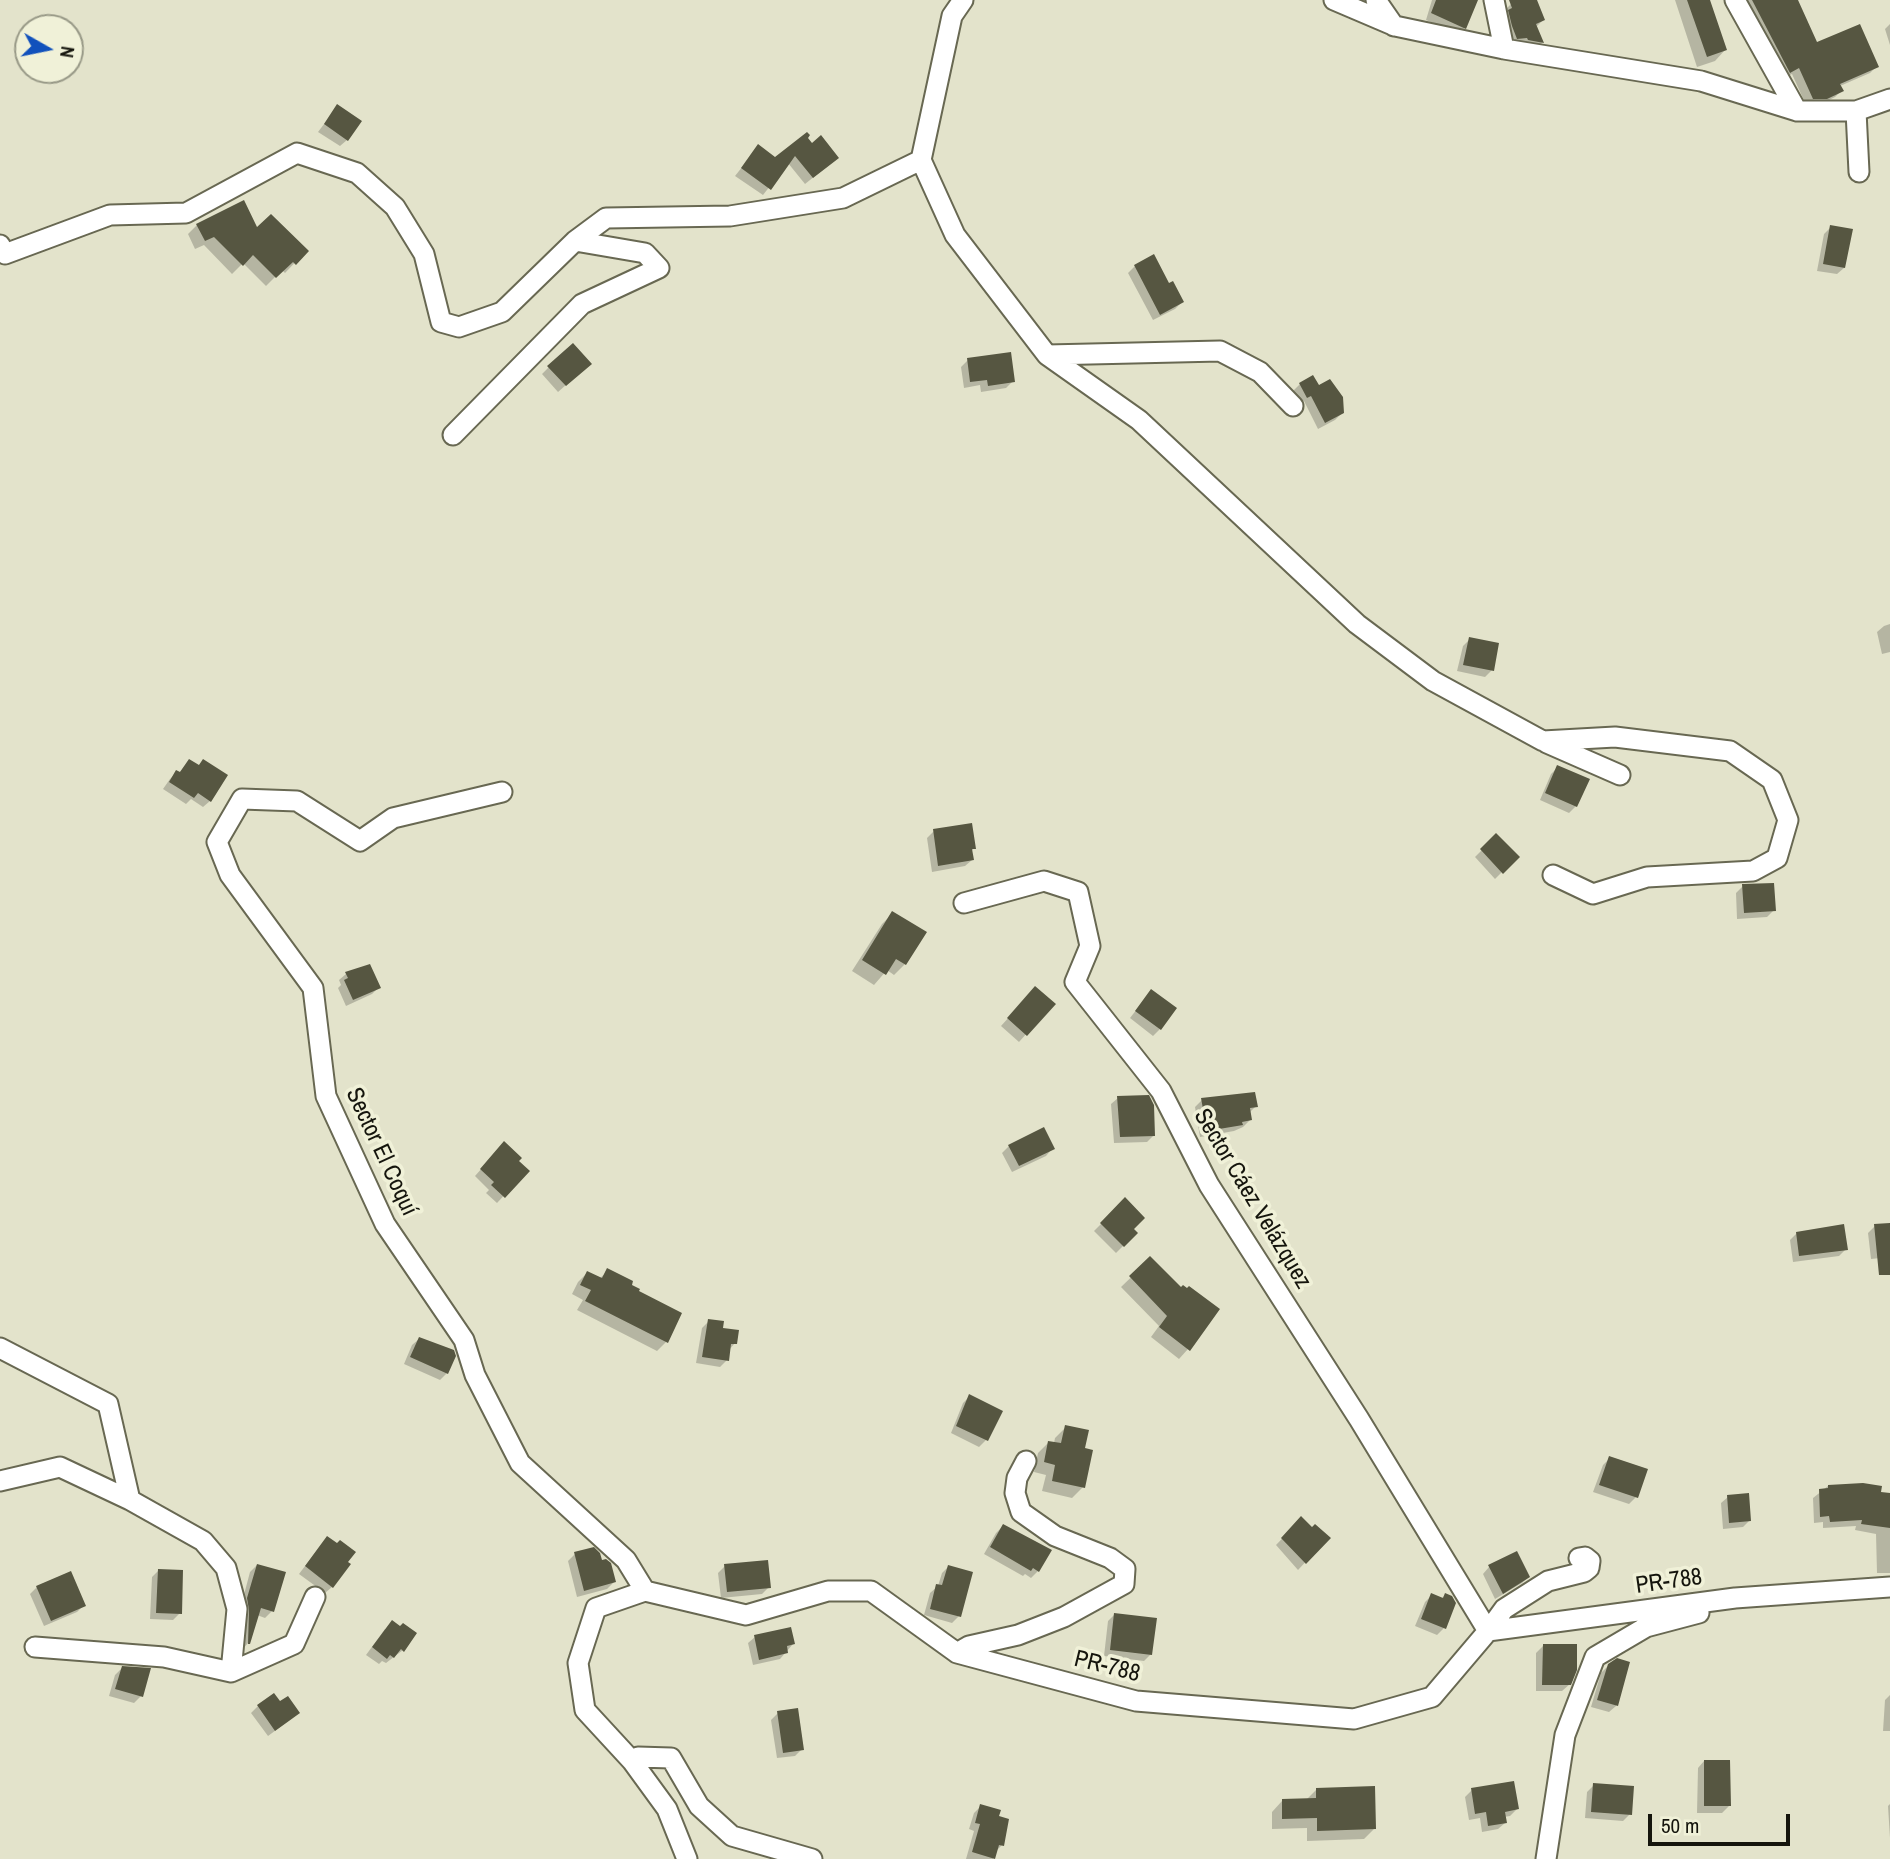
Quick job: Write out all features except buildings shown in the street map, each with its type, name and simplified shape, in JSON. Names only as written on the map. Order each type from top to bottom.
[{"type":"street","points":[[963,0],[953,16],[921,160],[955,235],[1047,355],[1139,420],[1357,624],[1433,681],[1543,741],[1620,775]]},
{"type":"street","points":[[1334,0],[1395,26],[1504,49],[1701,81],[1797,111],[1856,111],[1890,99]]},
{"type":"street","points":[[1376,0],[1395,26]]},
{"type":"street","points":[[1494,0],[1504,49]]},
{"type":"street","points":[[1735,0],[1797,111]]},
{"type":"street","points":[[1856,111],[1859,172]]},
{"type":"street","points":[[0,245],[5,254],[110,215],[186,213],[297,153],[357,173],[395,207],[424,254],[441,322],[459,327],[502,312],[575,241],[606,218],[730,216],[843,198],[921,160]]},
{"type":"street","points":[[453,435],[582,304],[659,268],[645,253],[575,241]]},
{"type":"street","points":[[1047,355],[1220,351],[1260,372],[1293,406]]},
{"type":"street","points":[[1543,741],[1615,737],[1730,751],[1772,780],[1788,820],[1777,858],[1753,871],[1647,877],[1593,894],[1553,876]]},
{"type":"street","name":"Sector El Coquí","points":[[502,792],[393,818],[360,841],[297,801],[242,799],[217,842],[230,875],[313,988],[326,1096],[385,1224],[464,1340],[475,1375],[520,1463],[626,1560],[645,1591]]},
{"type":"street","name":"Sector Cáez Velázquez","points":[[964,902],[1044,881],[1078,892],[1090,946],[1075,982],[1161,1091],[1209,1185],[1359,1419],[1488,1631]]},
{"type":"street","points":[[0,1348],[108,1404],[130,1500]]},
{"type":"street","points":[[957,1653],[969,1646],[1018,1635],[1063,1616],[1124,1584],[1125,1569],[1110,1558],[1055,1536],[1021,1511],[1015,1493],[1017,1478],[1026,1461]]},
{"type":"street","points":[[0,1481],[61,1466],[130,1500],[203,1541],[226,1568],[237,1609],[231,1672]]},
{"type":"street","points":[[1488,1631],[1504,1609],[1548,1581],[1590,1568],[1590,1561],[1585,1557],[1579,1558]]},
{"type":"street","name":"PR-788","points":[[645,1591],[746,1615],[828,1591],[871,1591],[957,1653],[1136,1701],[1354,1719],[1432,1698],[1488,1631],[1735,1598],[1890,1587]]},
{"type":"street","points":[[645,1591],[596,1608],[578,1663],[586,1710],[632,1762],[667,1809],[687,1859]]},
{"type":"street","points":[[35,1647],[164,1657],[231,1672],[294,1644],[315,1597]]},
{"type":"street","points":[[1546,1859],[1565,1735],[1595,1657],[1646,1627],[1721,1608],[1735,1598]]},
{"type":"street","points":[[632,1762],[638,1757],[671,1758],[699,1806],[732,1836],[811,1859]]}]
